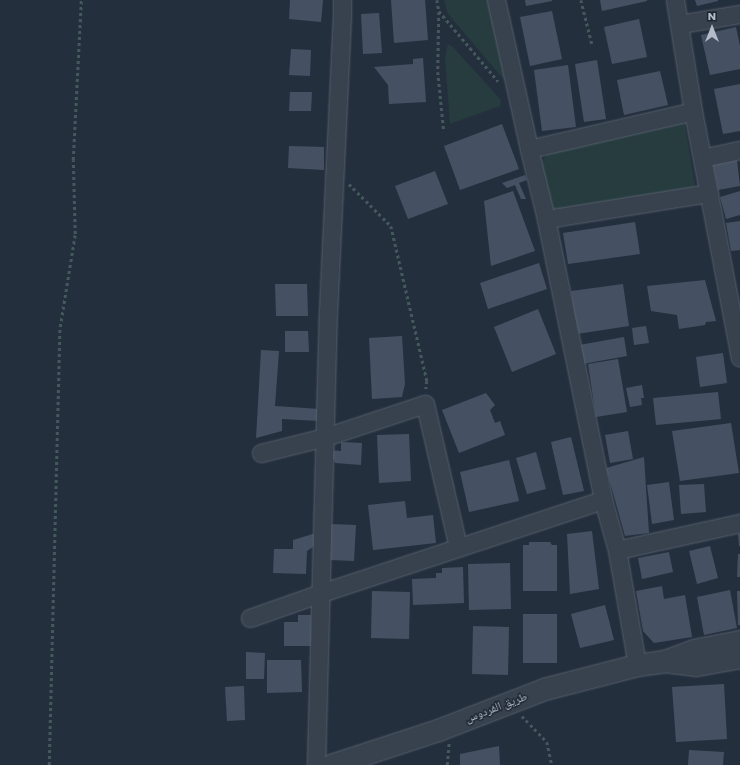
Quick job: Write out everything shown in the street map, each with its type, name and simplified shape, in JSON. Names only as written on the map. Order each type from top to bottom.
[{"type":"street","points":[[316,765],[328,312],[342,0]]},
{"type":"street","points":[[496,0],[546,219],[603,500],[617,550],[637,665]]},
{"type":"street","points":[[675,0],[693,111],[737,325],[740,358]]},
{"type":"street","points":[[680,24],[740,14]]},
{"type":"street","points":[[529,149],[693,111]]},
{"type":"street","points":[[702,158],[740,150]]},
{"type":"street","points":[[546,219],[709,193]]},
{"type":"street","points":[[261,453],[325,437],[425,404],[458,547]]},
{"type":"street","points":[[250,618],[458,547],[603,500]]},
{"type":"street","points":[[617,550],[740,523]]},
{"type":"street","name":"طريق الفردوس","points":[[331,765],[438,730],[507,702],[544,689],[637,665],[664,661],[694,650],[740,641]]},
{"type":"street","name":"طريق الفردوس","points":[[664,661],[696,665],[740,657]]},
{"type":"path","points":[[49,765],[60,327],[75,234],[73,160],[81,0]]},
{"type":"path","points":[[436,0],[439,11],[438,72],[444,132]]},
{"type":"path","points":[[581,0],[592,44]]},
{"type":"path","points":[[439,11],[500,83]]},
{"type":"path","points":[[336,157],[346,180],[391,226],[427,381],[425,404]]},
{"type":"path","points":[[507,702],[547,742],[552,765]]},
{"type":"green space","points":[[444,0],[490,0],[505,81],[448,14]]},
{"type":"green space","points":[[448,44],[453,47],[501,100],[500,106],[450,124],[445,58]]},
{"type":"green space","points":[[684,119],[695,185],[682,193],[558,210],[551,208],[541,163],[547,154]]},
{"type":"building","points":[[290,0],[323,0],[321,22],[289,19]]},
{"type":"building","points":[[391,0],[425,0],[428,40],[394,43]]},
{"type":"building","points":[[525,0],[552,0],[552,1],[526,6]]},
{"type":"building","points":[[600,0],[647,0],[647,1],[602,11]]},
{"type":"building","points":[[695,0],[718,0],[718,1],[697,6]]},
{"type":"building","points":[[552,11],[562,59],[530,66],[520,17]]},
{"type":"building","points":[[379,13],[382,53],[363,54],[361,14]]},
{"type":"building","points":[[639,19],[647,57],[612,64],[604,27]]},
{"type":"building","points":[[736,27],[740,46],[740,69],[710,75],[701,35]]},
{"type":"building","points":[[291,49],[311,50],[310,76],[289,75]]},
{"type":"building","points":[[423,58],[426,102],[389,104],[388,85],[374,67],[413,64],[413,59]]},
{"type":"building","points":[[597,60],[606,119],[584,122],[575,64]]},
{"type":"building","points":[[568,65],[576,127],[542,131],[534,70]]},
{"type":"building","points":[[660,71],[668,105],[624,115],[617,80]]},
{"type":"building","points":[[740,84],[740,131],[723,134],[714,89]]},
{"type":"building","points":[[290,92],[312,92],[311,111],[289,111]]},
{"type":"building","points":[[502,124],[519,169],[460,190],[444,146]]},
{"type":"building","points":[[289,146],[324,147],[324,170],[288,168]]},
{"type":"building","points":[[737,160],[740,186],[718,190],[713,165]]},
{"type":"building","points":[[435,171],[448,204],[408,219],[395,186]]},
{"type":"building","points":[[525,175],[527,180],[519,183],[526,199],[521,199],[515,185],[507,188],[502,183]]},
{"type":"building","points":[[513,191],[535,251],[491,266],[484,201]]},
{"type":"building","points":[[740,191],[740,215],[726,219],[720,197]]},
{"type":"building","points":[[740,221],[740,250],[731,251],[726,223]]},
{"type":"building","points":[[635,222],[640,254],[568,264],[563,233]]},
{"type":"building","points":[[539,263],[547,289],[488,309],[480,283]]},
{"type":"building","points":[[705,280],[716,321],[706,322],[705,325],[679,329],[677,315],[651,311],[647,286]]},
{"type":"building","points":[[275,284],[307,284],[308,316],[276,316]]},
{"type":"building","points":[[623,284],[629,326],[577,334],[571,291]]},
{"type":"building","points":[[538,309],[556,354],[512,372],[494,327]]},
{"type":"building","points":[[646,326],[649,343],[634,345],[632,328]]},
{"type":"building","points":[[285,331],[308,331],[309,352],[285,352]]},
{"type":"building","points":[[402,336],[405,384],[402,397],[372,399],[369,338]]},
{"type":"building","points":[[624,337],[627,356],[583,364],[579,345]]},
{"type":"building","points":[[261,350],[279,351],[275,406],[320,409],[319,421],[282,419],[282,431],[256,438]]},
{"type":"building","points":[[723,353],[727,383],[700,387],[696,357]]},
{"type":"building","points":[[618,359],[627,412],[596,417],[588,364]]},
{"type":"building","points":[[642,385],[644,398],[641,398],[642,405],[630,407],[626,388]]},
{"type":"building","points":[[718,392],[721,419],[656,425],[653,398]]},
{"type":"building","points":[[486,393],[495,405],[490,410],[495,423],[500,421],[505,435],[459,453],[442,410]]},
{"type":"building","points":[[731,423],[739,473],[680,481],[672,431]]},
{"type":"building","points":[[628,431],[633,459],[610,463],[605,435]]},
{"type":"building","points":[[409,434],[411,481],[379,483],[377,435]]},
{"type":"building","points":[[571,437],[584,491],[563,495],[551,442]]},
{"type":"building","points":[[341,442],[362,443],[361,465],[335,463],[330,450],[341,451]]},
{"type":"building","points":[[536,452],[546,489],[527,494],[516,458]]},
{"type":"building","points":[[644,457],[649,533],[625,536],[606,468]]},
{"type":"building","points":[[509,460],[519,501],[469,512],[460,472]]},
{"type":"building","points":[[669,482],[674,520],[652,524],[647,485]]},
{"type":"building","points":[[704,484],[706,512],[681,514],[679,485]]},
{"type":"building","points":[[405,501],[407,518],[433,515],[436,543],[373,550],[368,505]]},
{"type":"building","points":[[330,524],[356,525],[354,561],[329,560]]},
{"type":"building","points":[[592,531],[599,589],[570,594],[567,534]]},
{"type":"building","points":[[316,533],[316,545],[307,551],[306,574],[273,573],[274,549],[293,549],[293,540]]},
{"type":"building","points":[[738,534],[740,534],[740,546],[739,546]]},
{"type":"building","points":[[529,542],[550,542],[552,545],[557,545],[557,591],[523,591],[523,545],[529,545]]},
{"type":"building","points":[[710,546],[718,578],[697,584],[689,551]]},
{"type":"building","points":[[669,552],[673,572],[642,579],[638,558]]},
{"type":"building","points":[[738,554],[740,554],[740,577],[737,577]]},
{"type":"building","points":[[510,563],[511,609],[469,610],[468,564]]},
{"type":"building","points":[[463,567],[464,603],[413,605],[412,579],[436,578],[436,573],[442,573],[442,568]]},
{"type":"building","points":[[662,586],[664,599],[685,595],[692,637],[654,643],[643,631],[636,591]]},
{"type":"building","points":[[730,590],[737,628],[704,635],[697,597]]},
{"type":"building","points":[[372,591],[410,592],[409,639],[371,638]]},
{"type":"building","points":[[737,591],[740,591],[740,625],[738,625]]},
{"type":"building","points":[[605,605],[614,640],[580,648],[571,614]]},
{"type":"building","points":[[523,614],[557,614],[557,663],[523,663]]},
{"type":"building","points":[[298,615],[311,615],[311,646],[284,646],[284,622],[298,622]]},
{"type":"building","points":[[473,626],[509,627],[508,675],[472,674]]},
{"type":"building","points":[[246,652],[265,653],[264,679],[246,679]]},
{"type":"building","points":[[267,660],[301,660],[302,692],[267,693]]},
{"type":"building","points":[[724,684],[727,739],[676,742],[672,687]]},
{"type":"building","points":[[244,686],[245,720],[227,721],[225,687]]},
{"type":"building","points":[[499,746],[500,765],[460,765],[460,754]]},
{"type":"building","points":[[689,750],[724,752],[723,765],[688,765]]}]
